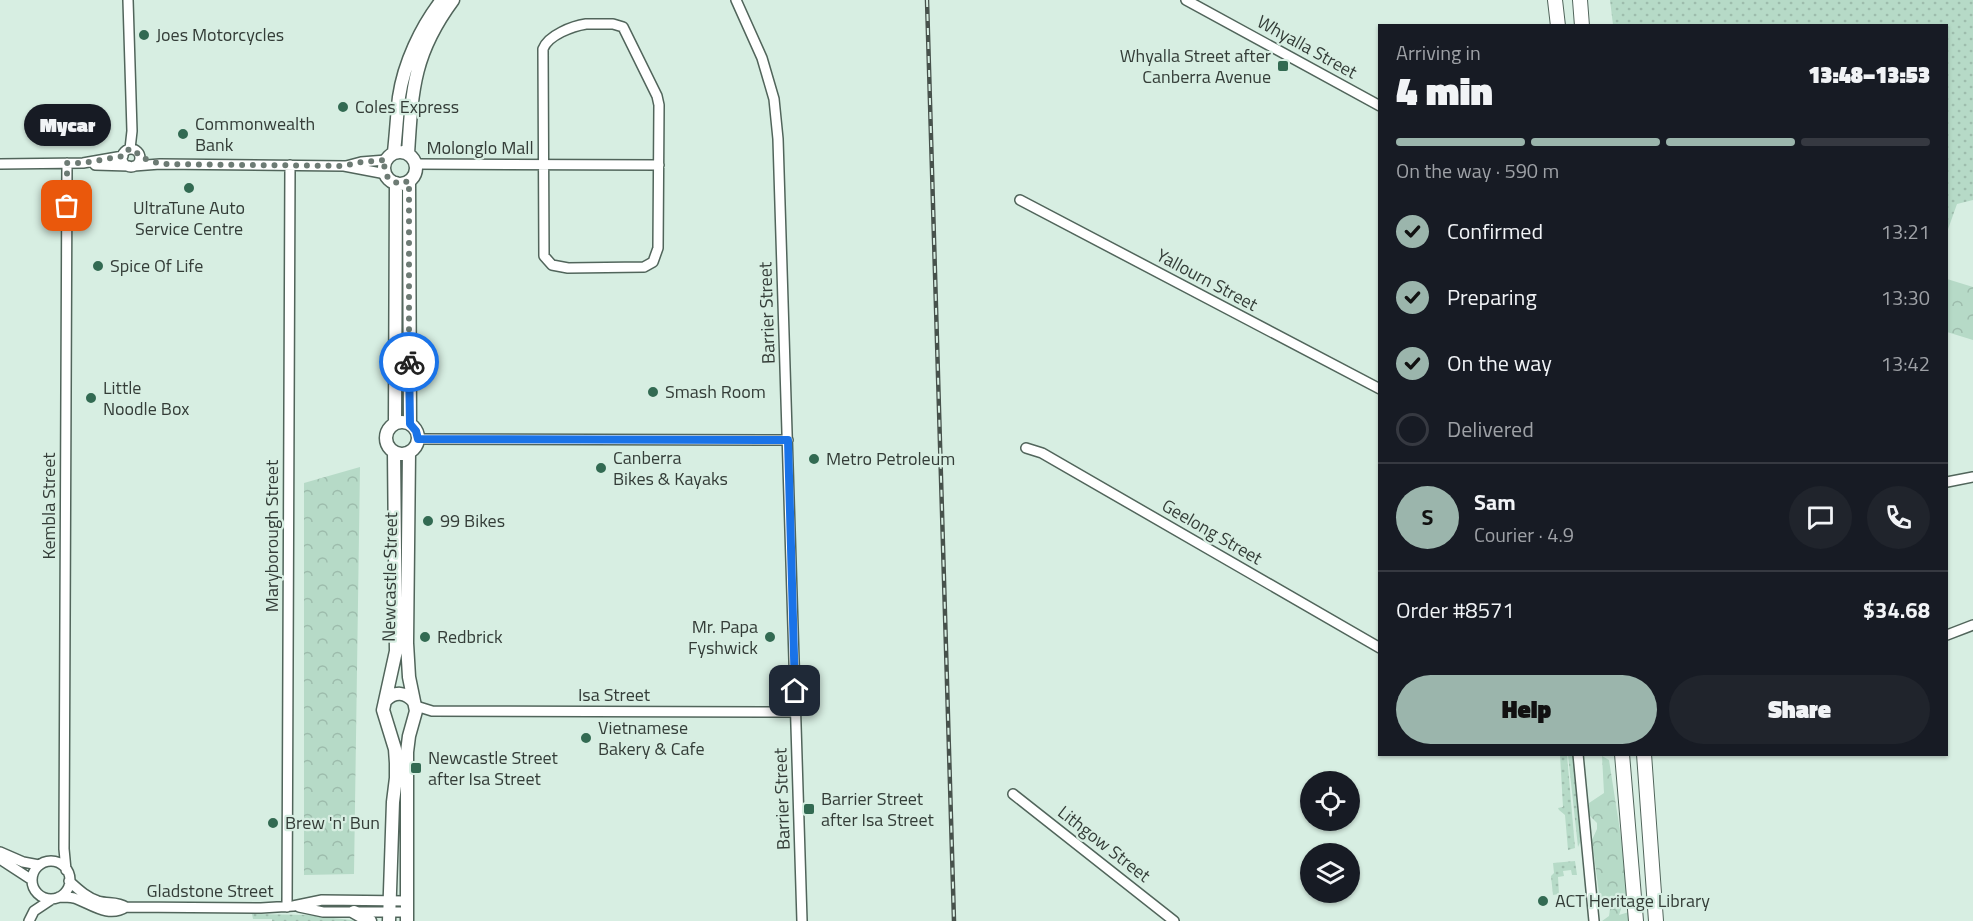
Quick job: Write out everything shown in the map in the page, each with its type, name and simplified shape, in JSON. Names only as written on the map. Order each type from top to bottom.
[{"type":"highway","points":[[1555,0],[1558,24]]},
{"type":"highway","points":[[1580,0],[1582,24]]},
{"type":"highway","points":[[1622,756],[1636,921]]},
{"type":"highway","points":[[1644,756],[1656,921]]},
{"type":"main road","points":[[442,0],[422,30],[399,95],[390,156],[384,168],[386,174],[396,183],[403,184],[409,181],[416,171],[412,159],[412,90],[428,40],[453,0]]},
{"type":"main road","points":[[390,156],[412,159]]},
{"type":"main road","points":[[409,181],[410,424]]},
{"type":"main road","points":[[395,423],[396,183]]},
{"type":"main road","points":[[395,423],[410,424],[416,431],[418,439],[416,446],[410,452],[402,454],[394,452],[388,446],[386,437],[389,429],[395,423]]},
{"type":"main road","name":"Newcastle Street","points":[[389,911],[396,770],[395,749],[383,710],[396,651],[394,452]]},
{"type":"main road","name":"Newcastle Street","points":[[407,912],[407,752],[415,711],[409,677],[407,643],[410,452]]},
{"type":"main road","points":[[386,700],[401,693],[409,696],[415,711],[408,725],[393,726],[387,721]]},
{"type":"main road","points":[[354,912],[370,921]]},
{"type":"street","points":[[128,0],[132,153],[138,163],[132,166]]},
{"type":"street","name":"Barrier Street","points":[[736,0],[762,58],[774,99],[778,139],[802,921]]},
{"type":"street","name":"Whyalla Street","points":[[1186,0],[1378,105]]},
{"type":"street","name":"Molonglo Mall","points":[[617,24],[623,27],[657,96],[659,105],[658,248],[653,262],[636,268],[559,267],[548,262],[544,256],[544,165],[545,44],[552,38],[579,25],[617,24]]},
{"type":"street","points":[[132,153],[124,162],[132,166]]},
{"type":"street","points":[[83,163],[132,153],[160,164]]},
{"type":"street","points":[[344,166],[390,156]]},
{"type":"street","name":"Molonglo Mall","points":[[412,159],[544,165],[659,165]]},
{"type":"street","name":"Kembla Street","points":[[66,870],[64,849],[67,163]]},
{"type":"street","points":[[0,164],[344,166],[386,174]]},
{"type":"street","name":"Maryborough Street","points":[[290,165],[290,907]]},
{"type":"street","name":"Yallourn Street","points":[[1020,200],[1378,388]]},
{"type":"street","points":[[418,439],[788,440]]},
{"type":"street","name":"Geelong Street","points":[[1026,448],[1042,453],[1378,647]]},
{"type":"street","points":[[1948,482],[1973,477]]},
{"type":"street","points":[[1948,635],[1973,625]]},
{"type":"street","name":"Isa Street","points":[[415,711],[796,712]]},
{"type":"street","points":[[1578,756],[1594,921]]},
{"type":"street","name":"Lithgow Street","points":[[1013,794],[1174,921]]},
{"type":"street","points":[[29,921],[34,911],[33,874],[64,849]]},
{"type":"street","points":[[0,852],[23,862],[58,863],[66,870],[69,881],[66,890],[34,911]]},
{"type":"street","name":"Gladstone Street","points":[[0,859],[33,884],[43,897],[73,898],[103,910],[120,911],[126,907]]},
{"type":"street","name":"Gladstone Street","points":[[69,881],[89,897],[103,902],[120,903],[126,907],[290,907],[323,912],[407,912]]},
{"type":"street","name":"Gladstone Street","points":[[290,907],[322,900],[389,911]]},
{"type":"green space","points":[[1610,0],[1973,0],[1973,200],[1957,204],[1948,229],[1948,24],[1613,24]]},
{"type":"green space","points":[[1948,279],[1973,287],[1973,340],[1948,332]]},
{"type":"green space","points":[[360,467],[354,874],[304,875],[304,483]]},
{"type":"green space","points":[[1560,756],[1567,756],[1575,848],[1568,850],[1565,815],[1558,808],[1563,807]]},
{"type":"green space","points":[[1568,756],[1573,756],[1581,840],[1578,847]]},
{"type":"green space","points":[[1602,756],[1609,760],[1630,895],[1619,915],[1629,912],[1629,921],[1602,921],[1609,916],[1611,903],[1600,901],[1592,840],[1597,823],[1589,815],[1589,803],[1604,793]]},
{"type":"green space","points":[[1575,861],[1577,875],[1572,875],[1571,870],[1563,871],[1564,876],[1558,877],[1559,894],[1553,895],[1551,876],[1554,873],[1553,863]]},
{"type":"green space","points":[[252,914],[307,915],[360,921],[272,921],[272,919],[253,919]]},
{"type":"railway","points":[[927,0],[954,921]]},
{"type":"way so far","points":[[67,206],[67,163],[83,163],[123,156],[129,149],[135,150],[140,157],[160,164],[344,166],[386,160],[384,168],[388,178],[399,184],[409,181],[409,362]]},
{"type":"place","name":"Joes Motorcycles","points":[[144,35]]},
{"type":"place","name":"Whyalla Street after Canberra Avenue","points":[[1283,66]]},
{"type":"place","name":"Coles Express","points":[[343,107]]},
{"type":"place","name":"Commonwealth Bank","points":[[183,134]]},
{"type":"place","name":"UltraTune Auto Service Centre","points":[[189,188]]},
{"type":"place","name":"Mycar","points":[[67,206]]},
{"type":"place","name":"Spice Of Life","points":[[98,266]]},
{"type":"place","name":"Smash Room","points":[[653,392]]},
{"type":"place","name":"Little Noodle Box","points":[[91,398]]},
{"type":"place","name":"Metro Petroleum","points":[[814,459]]},
{"type":"place","name":"Canberra Bikes & Kayaks","points":[[601,468]]},
{"type":"place","name":"99 Bikes","points":[[428,521]]},
{"type":"place","name":"Redbrick","points":[[425,637]]},
{"type":"place","name":"Mr. Papa Fyshwick","points":[[770,637]]},
{"type":"place","name":"Vietnamese Bakery & Cafe","points":[[586,738]]},
{"type":"place","name":"Newcastle Street after Isa Street","points":[[416,768]]},
{"type":"place","name":"Barrier Street after Isa Street","points":[[809,809]]},
{"type":"place","name":"Brew 'n' Bun","points":[[273,823]]},
{"type":"place","name":"ACT Heritage Library","points":[[1543,901]]},
{"type":"route","points":[[409,362],[410,424],[414,427],[418,439],[788,440],[795,691]]}]
